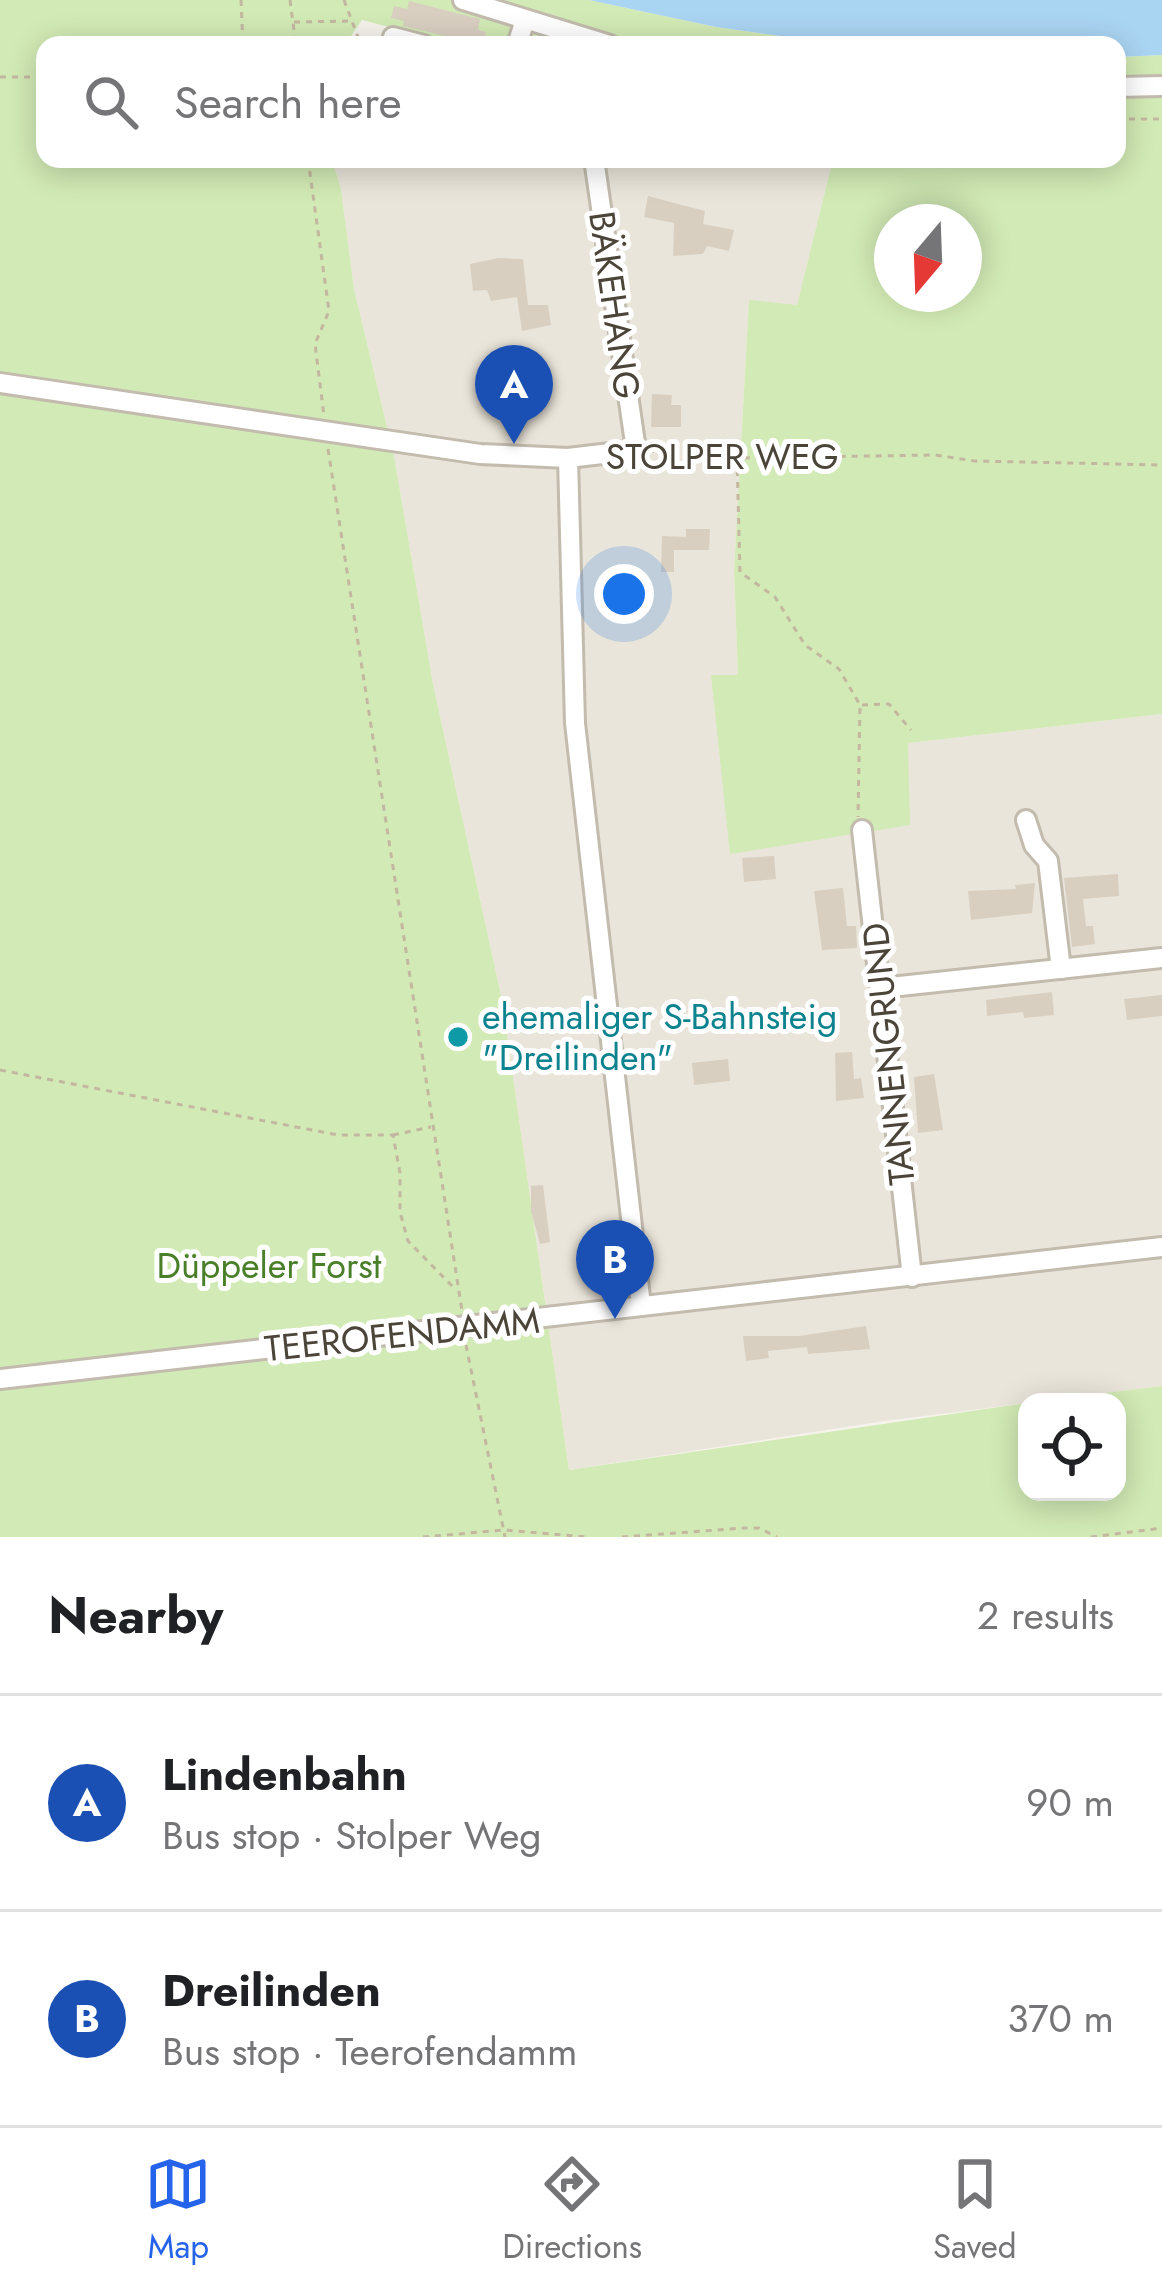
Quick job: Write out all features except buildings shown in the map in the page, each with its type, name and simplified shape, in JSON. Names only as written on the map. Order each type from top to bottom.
[{"type":"street","points":[[463,0],[579,36]]},
{"type":"street","points":[[520,36],[525,20]]},
{"type":"street","points":[[1126,87],[1162,86]]},
{"type":"street","name":"BÄKEHANG","points":[[595,168],[636,451]]},
{"type":"street","name":"STOLPER WEG","points":[[0,383],[480,454],[568,458],[636,451]]},
{"type":"street","points":[[568,458],[578,766],[641,1306]]},
{"type":"street","points":[[1026,820],[1034,845],[1048,861],[1061,969]]},
{"type":"street","name":"TANNENGRUND","points":[[862,830],[912,1277]]},
{"type":"street","points":[[881,988],[1162,958]]},
{"type":"street","name":"TEEROFENDAMM","points":[[0,1379],[1162,1247]]},
{"type":"path","points":[[241,0],[243,36]]},
{"type":"path","points":[[290,0],[295,36]]},
{"type":"path","points":[[344,0],[358,36]]},
{"type":"path","points":[[294,22],[352,21]]},
{"type":"path","points":[[0,77],[36,77]]},
{"type":"path","points":[[1126,119],[1162,119]]},
{"type":"path","points":[[309,168],[329,311],[315,344],[333,433],[458,1292],[505,1537]]},
{"type":"path","name":"STOLPER WEG","points":[[636,451],[736,458],[934,455],[1162,465]]},
{"type":"path","points":[[736,458],[740,572],[775,597],[805,645],[839,669],[860,705],[857,813],[862,830]]},
{"type":"path","points":[[974,473],[975,460]]},
{"type":"path","points":[[860,705],[889,704],[911,730]]},
{"type":"path","points":[[0,1070],[338,1135],[393,1135],[433,1127]]},
{"type":"path","points":[[393,1135],[400,1212],[409,1241],[458,1292]]},
{"type":"path","points":[[441,1329],[458,1292]]},
{"type":"path","points":[[622,1537],[759,1528],[777,1537]]},
{"type":"path","points":[[1090,1537],[1162,1528]]},
{"type":"path","points":[[423,1537],[504,1530],[587,1537]]},
{"type":"shaded area","points":[[335,168],[831,168],[797,306],[749,301],[734,571],[738,676],[712,675],[908,743],[1162,714],[1162,1386],[1106,1393],[1018,1393],[1018,1404],[569,1470],[502,1000],[433,684],[394,456],[354,289]]},
{"type":"green space","name":"Düppeler Forst","points":[[0,0],[589,0],[780,36],[423,36],[362,20],[351,36],[36,36],[36,168],[335,168],[354,289],[394,456],[433,684],[502,1000],[569,1470],[1018,1404],[1018,1501],[1126,1501],[1126,1393],[1105,1393],[1162,1386],[1162,1537],[0,1537]]},
{"type":"green space","points":[[1162,55],[1162,714],[908,743],[910,825],[730,854],[711,675],[738,675],[734,571],[749,300],[797,305],[831,168],[1126,168],[1126,57]]},
{"type":"water","points":[[589,0],[1162,0],[1162,55],[1126,57],[1126,36],[780,36]]},
{"type":"place","name":"Lindenbahn","points":[[514,444]]},
{"type":"place","name":"ehemaliger S-Bahnsteig \"Dreilinden\"","points":[[458,1037]]},
{"type":"place","name":"Dreilinden","points":[[615,1319]]}]
